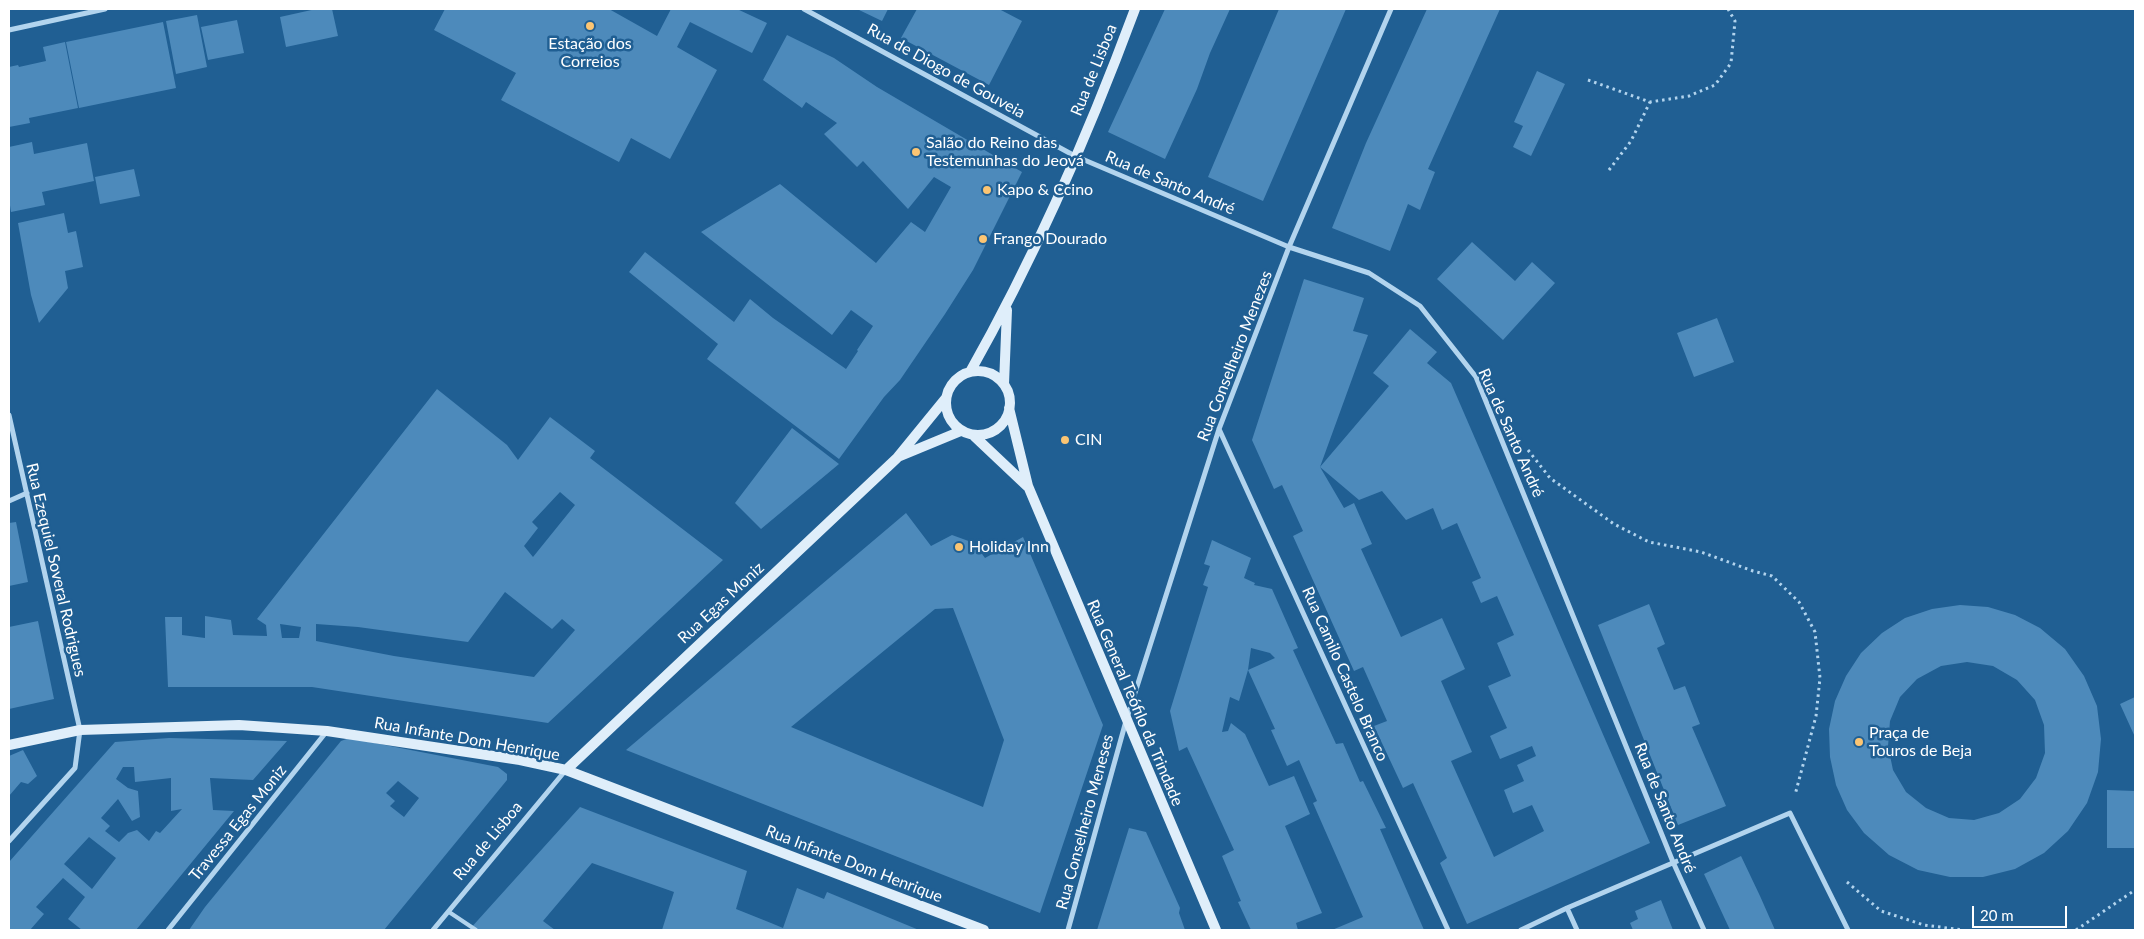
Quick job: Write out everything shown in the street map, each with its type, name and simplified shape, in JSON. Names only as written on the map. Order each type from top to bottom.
[{"type":"main road","name":"Rua de Lisboa","points":[[970,372],[1007,306],[1075,156],[1135,9]]},
{"type":"main road","name":"Rua de Lisboa","points":[[1004,384],[1007,306]]},
{"type":"main road","points":[[982,371],[994,375],[1004,384],[1009,395],[1010,408],[1006,420],[997,429],[986,435],[973,435],[961,431],[952,422],[946,411],[946,398],[950,386],[958,377],[970,372],[982,371]]},
{"type":"main road","name":"Rua Egas Moniz","points":[[566,770],[897,458],[946,398]]},
{"type":"main road","name":"Rua General Teófilo da Trindade","points":[[1010,408],[1028,486],[1216,930]]},
{"type":"main road","name":"Rua Egas Moniz","points":[[897,458],[961,431]]},
{"type":"main road","name":"Rua General Teófilo da Trindade","points":[[973,435],[1028,486]]},
{"type":"main road","name":"Rua Infante Dom Henrique","points":[[9,745],[80,730],[239,725],[327,731],[520,760],[566,770],[984,930]]},
{"type":"street","points":[[9,30],[105,9]]},
{"type":"street","name":"Rua de Diogo de Gouveia","points":[[804,9],[1075,156]]},
{"type":"street","name":"Rua Conselheiro Menezes","points":[[1126,721],[1219,429],[1289,247],[1392,9]]},
{"type":"street","name":"Rua de Santo André","points":[[1075,156],[1289,247],[1368,273],[1420,306],[1476,377],[1673,862],[1704,930]]},
{"type":"street","name":"Rua Ezequiel Soveral Rodrigues","points":[[9,415],[80,730]]},
{"type":"street","name":"Rua Camilo Castelo Branco","points":[[1219,429],[1448,930]]},
{"type":"street","points":[[9,501],[26,493]]},
{"type":"street","name":"Rua Conselheiro Meneses","points":[[1068,930],[1126,721]]},
{"type":"street","points":[[9,841],[75,768],[80,730]]},
{"type":"street","name":"Travessa Egas Moniz","points":[[168,930],[327,731]]},
{"type":"street","name":"Rua de Lisboa","points":[[433,930],[566,770]]},
{"type":"street","points":[[1521,930],[1567,908],[1790,813],[1848,930]]},
{"type":"street","points":[[1567,908],[1578,930]]},
{"type":"lane","points":[[448,912],[476,930]]},
{"type":"path","points":[[1588,80],[1650,102],[1689,96],[1715,85],[1731,63],[1734,21],[1728,9]]},
{"type":"path","points":[[1609,170],[1631,141],[1650,102]]},
{"type":"path","points":[[1526,447],[1550,478],[1614,524],[1649,542],[1701,552],[1772,576],[1799,602],[1815,632],[1820,678],[1816,716],[1790,813]]},
{"type":"path","points":[[1840,876],[1881,911],[1924,925],[1963,930]]},
{"type":"path","points":[[2076,930],[2135,890]]},
{"type":"building","points":[[316,9],[332,9],[338,36],[286,47],[280,17]]},
{"type":"building","points":[[445,9],[609,9],[657,36],[671,9],[737,9],[767,23],[752,53],[690,22],[677,47],[717,70],[670,159],[631,138],[619,162],[501,100],[516,73],[434,30]]},
{"type":"building","points":[[857,9],[888,9],[882,21]]},
{"type":"building","points":[[917,9],[999,9],[1022,21],[989,85],[901,38]]},
{"type":"building","points":[[1165,9],[1230,9],[1210,53],[1197,89],[1165,159],[1108,132]]},
{"type":"building","points":[[1279,9],[1346,9],[1263,201],[1208,177]]},
{"type":"building","points":[[1427,9],[1500,9],[1428,169],[1435,172],[1420,210],[1408,204],[1390,251],[1332,228],[1366,143]]},
{"type":"building","points":[[197,15],[207,67],[176,74],[166,21]]},
{"type":"building","points":[[237,20],[244,53],[208,60],[201,27]]},
{"type":"building","points":[[163,22],[176,88],[79,108],[66,42]]},
{"type":"building","points":[[787,35],[834,58],[877,87],[1022,172],[973,270],[945,314],[900,380],[884,397],[839,459],[707,359],[718,344],[629,272],[645,252],[734,322],[750,299],[773,318],[846,369],[858,351],[873,326],[851,310],[832,335],[701,232],[780,184],[876,263],[911,222],[925,232],[951,187],[934,177],[908,209],[863,161],[857,167],[824,134],[837,123],[806,102],[802,108],[763,80]]},
{"type":"building","points":[[65,42],[78,108],[29,118],[30,123],[9,127],[9,67],[18,65],[19,67],[46,61],[43,47]]},
{"type":"building","points":[[1537,71],[1565,84],[1531,156],[1513,147],[1523,126],[1514,122]]},
{"type":"building","points":[[32,142],[34,154],[87,143],[94,181],[42,192],[45,205],[11,212],[9,199],[9,147]]},
{"type":"building","points":[[134,169],[140,196],[100,204],[95,177]]},
{"type":"building","points":[[64,213],[68,233],[76,231],[83,267],[65,271],[68,288],[39,323],[31,295],[18,223]]},
{"type":"building","points":[[1472,242],[1515,281],[1532,262],[1555,283],[1503,340],[1437,279]]},
{"type":"building","points":[[1304,279],[1364,298],[1353,331],[1368,335],[1320,467],[1389,386],[1373,373],[1410,329],[1437,352],[1427,363],[1451,383],[1650,843],[1467,924],[1440,863],[1447,858],[1413,783],[1403,788],[1374,726],[1387,721],[1363,667],[1354,671],[1293,536],[1303,531],[1282,485],[1274,489],[1252,440]],"holes":[[[1320,467],[1359,500],[1382,491],[1406,520],[1433,508],[1442,530],[1457,523],[1481,578],[1472,582],[1481,603],[1497,596],[1514,635],[1497,643],[1511,676],[1488,686],[1507,728],[1490,736],[1500,759],[1532,746],[1536,756],[1517,765],[1524,781],[1504,790],[1513,813],[1532,805],[1544,831],[1494,857],[1451,761],[1472,752],[1441,681],[1465,669],[1442,618],[1401,637],[1361,549],[1372,544],[1354,503],[1344,508]]]},
{"type":"building","points":[[1717,318],[1734,362],[1694,377],[1677,333]]},
{"type":"building","points":[[437,389],[507,445],[518,460],[550,417],[595,451],[590,458],[723,560],[548,723],[312,687],[168,687],[165,617],[182,617],[182,635],[205,638],[205,616],[231,620],[233,635],[267,636],[266,625],[257,619]],"holes":[[[560,492],[575,505],[533,557],[524,546],[538,528],[532,522]],[[505,592],[552,629],[562,619],[575,630],[534,677],[394,656],[316,641],[316,624],[358,627],[468,642]],[[280,624],[301,627],[299,638],[282,638]]]},
{"type":"building","points":[[792,428],[839,464],[761,529],[735,503]]},
{"type":"building","points":[[906,513],[931,546],[952,535],[974,543],[985,558],[1023,537],[1103,725],[1040,913],[626,750]],"holes":[[[953,608],[1004,740],[983,807],[791,727],[935,609]]]},
{"type":"building","points":[[16,522],[28,582],[9,586],[9,523]]},
{"type":"building","points":[[1212,540],[1251,558],[1244,578],[1255,583],[1254,585],[1272,589],[1298,648],[1293,650],[1336,744],[1343,743],[1360,782],[1363,781],[1386,828],[1380,829],[1424,930],[1332,930],[1363,917],[1313,803],[1317,801],[1299,760],[1287,766],[1271,730],[1275,729],[1248,670],[1239,701],[1230,697],[1222,732],[1228,731],[1231,723],[1245,734],[1269,786],[1294,776],[1310,814],[1285,826],[1322,913],[1296,923],[1298,930],[1251,930],[1238,902],[1241,901],[1222,856],[1234,850],[1187,747],[1179,751],[1170,711],[1208,587],[1203,585],[1210,566],[1204,564]],"holes":[[[1251,648],[1270,653],[1275,658],[1248,670]]]},
{"type":"building","points":[[1649,604],[1665,644],[1657,648],[1674,690],[1685,686],[1700,724],[1692,727],[1726,806],[1678,825],[1598,625]]},
{"type":"building","name":"Praça de Touros de Beja","points":[[1960,605],[1988,607],[2015,615],[2040,628],[2065,649],[2084,676],[2097,706],[2101,739],[2098,772],[2087,803],[2068,831],[2044,853],[2015,869],[1983,877],[1950,877],[1918,870],[1889,855],[1864,833],[1847,810],[1836,785],[1830,757],[1829,729],[1835,701],[1846,676],[1861,653],[1882,633],[1905,618],[1932,609]],"holes":[[[1967,662],[1993,666],[2017,680],[2035,700],[2044,725],[2045,753],[2036,778],[2020,799],[1999,813],[1974,820],[1949,818],[1926,808],[1906,792],[1893,770],[1888,746],[1890,721],[1900,697],[1917,679],[1941,666]]]},
{"type":"building","points":[[38,621],[54,699],[9,709],[9,627]]},
{"type":"building","points":[[2135,697],[2135,737],[2120,704]]},
{"type":"building","points":[[169,738],[287,741],[253,780],[210,778],[213,810],[234,811],[136,930],[82,930],[68,919],[85,897],[63,878],[36,907],[44,914],[30,930],[9,930],[9,862],[115,742]],"holes":[[[123,767],[134,767],[135,782],[171,778],[171,811],[182,809],[160,833],[156,831],[149,841],[137,830],[128,833],[119,842],[105,831],[110,826],[101,818],[118,799],[132,821],[140,817],[138,791],[128,788],[116,779]],[[89,837],[116,858],[92,889],[64,864]]]},
{"type":"building","points":[[349,738],[498,767],[507,774],[507,780],[384,930],[189,930],[205,907],[341,741]],"holes":[[[398,781],[419,798],[404,817],[390,806],[395,801],[386,793]]]},
{"type":"building","points":[[23,750],[37,776],[28,784],[21,782],[9,796],[9,756]]},
{"type":"building","points":[[2107,790],[2135,791],[2135,848],[2107,848]]},
{"type":"building","points":[[580,807],[747,871],[736,909],[783,928],[797,888],[824,899],[827,892],[919,930],[662,930],[674,892],[592,863],[543,921],[555,930],[469,930]]},
{"type":"building","points":[[1129,828],[1146,832],[1180,908],[1179,913],[1185,930],[1097,930]]},
{"type":"building","points":[[1741,856],[1775,930],[1730,930],[1704,874]]},
{"type":"building","points":[[1661,900],[1673,930],[1633,930],[1630,923],[1638,919],[1635,911]]},
{"type":"place","name":"Estação dos Correios","points":[[590,26]]},
{"type":"place","name":"Salão do Reino das Testemunhas do Jeová","points":[[916,152]]},
{"type":"place","name":"Kapo & Ccino","points":[[987,190]]},
{"type":"place","name":"Frango Dourado","points":[[983,239]]},
{"type":"place","name":"CIN","points":[[1065,440]]},
{"type":"place","name":"Holiday Inn","points":[[959,547]]},
{"type":"place","name":"Praça de Touros de Beja","points":[[1859,742]]}]
